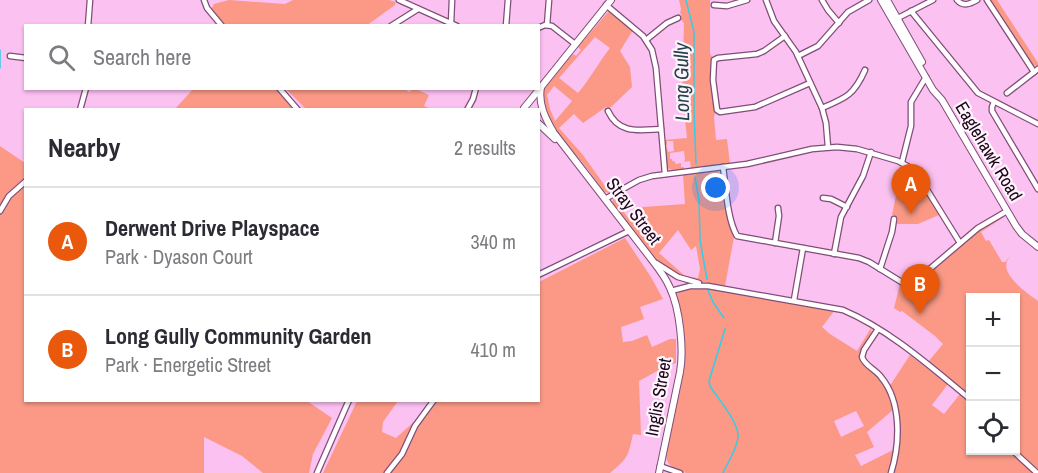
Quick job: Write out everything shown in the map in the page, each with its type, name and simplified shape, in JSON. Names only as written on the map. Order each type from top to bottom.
[{"type":"main road","name":"Eaglehawk Road","points":[[881,0],[1007,211],[1020,231],[1038,248]]},
{"type":"main road","name":"Eaglehawk Road","points":[[887,0],[894,20]]},
{"type":"main road","points":[[541,87],[609,3]]},
{"type":"main road","name":"Stray Street","points":[[541,87],[543,113],[554,133],[652,260],[671,291]]},
{"type":"main road","points":[[525,107],[539,90]]},
{"type":"main road","name":"Stray Street","points":[[540,125],[569,152]]},
{"type":"main road","name":"Inglis Street","points":[[660,470],[681,358],[679,326],[671,291]]},
{"type":"street","points":[[88,24],[90,0]]},
{"type":"street","points":[[204,0],[207,8],[220,24]]},
{"type":"street","points":[[399,0],[451,23],[452,0]]},
{"type":"street","points":[[506,24],[508,0]]},
{"type":"street","points":[[547,25],[549,0]]},
{"type":"street","points":[[714,4],[727,6],[747,0]]},
{"type":"street","points":[[766,0],[774,21],[792,44],[822,108],[828,147]]},
{"type":"street","points":[[822,0],[839,23]]},
{"type":"street","points":[[798,56],[818,46],[850,10],[869,0]]},
{"type":"street","points":[[894,20],[933,0]]},
{"type":"street","points":[[957,0],[968,5],[977,0]]},
{"type":"street","points":[[987,0],[1036,70],[1006,93]]},
{"type":"street","points":[[609,3],[646,40],[655,59],[665,174]]},
{"type":"street","points":[[394,24],[418,9]]},
{"type":"street","points":[[911,11],[981,96],[1038,124]]},
{"type":"street","points":[[646,40],[667,23],[678,18]]},
{"type":"street","points":[[540,27],[547,25],[554,27],[575,44]]},
{"type":"street","points":[[785,36],[757,54],[713,62],[717,110],[720,112],[755,107],[810,83]]},
{"type":"street","points":[[10,56],[24,58]]},
{"type":"street","points":[[822,108],[851,93],[865,70]]},
{"type":"street","points":[[902,162],[911,126],[911,102],[927,75]]},
{"type":"street","points":[[81,108],[85,90]]},
{"type":"street","points":[[281,90],[296,108]]},
{"type":"street","points":[[468,108],[475,90]]},
{"type":"street","points":[[994,102],[993,112],[1038,189]]},
{"type":"street","points":[[608,111],[624,128],[661,129]]},
{"type":"street","points":[[605,199],[647,177],[754,163],[812,149],[828,147],[857,149],[902,162],[913,170],[960,243]]},
{"type":"street","points":[[834,254],[840,223],[865,173],[871,152]]},
{"type":"street","points":[[723,167],[728,205],[736,235],[859,258],[908,288],[981,226],[1007,211]]},
{"type":"street","points":[[0,211],[9,196],[24,183]]},
{"type":"street","points":[[823,198],[831,199],[847,207]]},
{"type":"street","points":[[775,243],[779,218],[778,208]]},
{"type":"street","points":[[880,269],[893,230],[894,219]]},
{"type":"street","points":[[540,274],[629,231]]},
{"type":"street","points":[[794,300],[803,248]]},
{"type":"street","points":[[652,260],[675,275],[708,286],[843,310],[900,344],[966,396]]},
{"type":"street","points":[[671,291],[690,286],[708,286]]},
{"type":"street","points":[[878,329],[862,353],[862,357],[863,362],[876,371],[884,381],[897,418],[897,450],[891,473]]},
{"type":"street","points":[[317,473],[348,402]]},
{"type":"street","points":[[387,473],[402,454],[415,426],[433,402]]},
{"type":"street","points":[[1017,455],[1037,473]]},
{"type":"street","points":[[660,470],[680,473]]},
{"type":"shaded area","points":[[229,0],[285,4],[293,0],[389,0],[396,2],[369,24],[225,24],[211,10],[214,4]]},
{"type":"shaded area","points":[[679,0],[710,0],[710,54],[713,58],[711,60],[711,82],[716,140],[727,139],[730,164],[691,168],[690,161],[684,162],[684,151],[670,153],[670,159],[676,164],[681,163],[684,169],[667,168],[665,149],[667,148],[668,152],[674,151],[673,141],[667,141],[665,145],[664,140],[687,138],[682,91],[684,23]]},
{"type":"shaded area","points":[[990,0],[997,0],[1038,66],[1032,65]]},
{"type":"shaded area","points":[[608,12],[633,30],[620,51],[630,67],[632,87],[611,107],[606,107],[583,123],[574,114],[559,128],[583,155],[610,193],[604,192],[555,129],[544,109],[543,99],[546,86],[573,54],[576,56],[581,50],[578,47]],"holes":[[[595,37],[610,48],[578,93],[559,78]],[[554,86],[572,101],[555,121],[547,95]]]},
{"type":"shaded area","points":[[192,90],[277,90],[294,108],[176,108]]},
{"type":"shaded area","points":[[287,90],[406,90],[409,92],[418,90],[429,95],[424,106],[429,108],[305,108]]},
{"type":"shaded area","points":[[0,146],[24,162],[24,402],[308,402],[332,418],[313,454],[309,473],[263,473],[242,456],[204,437],[204,473],[0,473]]},
{"type":"shaded area","points":[[902,166],[917,178],[939,215],[918,224],[897,224],[898,217],[892,215]]},
{"type":"shaded area","points":[[717,171],[722,175],[726,206],[734,237],[725,286],[700,282],[676,274],[668,269],[640,242],[612,202],[614,197],[628,218],[643,207],[685,204],[683,175]],"holes":[[[678,230],[691,250],[696,246],[700,269],[698,278],[685,276],[659,253]]]},
{"type":"shaded area","points":[[1004,217],[981,232],[986,241],[989,240],[1002,262],[1005,262],[1020,246],[1007,261],[1006,267],[1017,284],[1038,301],[1038,471],[1020,455],[1020,293],[966,293],[966,393],[928,362],[943,344],[902,311],[894,308],[900,284],[907,293],[910,292],[916,283],[978,230]]},
{"type":"shaded area","points":[[625,238],[663,299],[640,307],[644,319],[621,327],[623,342],[647,335],[652,347],[670,339],[676,339],[676,363],[639,381],[641,435],[633,434],[626,456],[610,473],[323,473],[357,402],[397,402],[383,422],[382,432],[396,438],[436,402],[540,402],[540,281]]},
{"type":"shaded area","points":[[691,288],[708,288],[835,310],[822,327],[857,351],[871,328],[872,334],[862,350],[860,361],[881,380],[893,410],[867,432],[874,447],[855,455],[861,466],[895,449],[889,473],[686,473],[670,464],[666,454],[684,361],[684,342],[677,294]],"holes":[[[856,411],[864,426],[841,437],[834,421]]]},
{"type":"shaded area","points":[[910,355],[948,384],[932,405],[944,414],[960,394],[966,399],[966,455],[1013,455],[1033,473],[894,473],[899,449],[899,430],[889,387]]},
{"type":"waterway","name":"Long Gully","points":[[686,0],[694,32],[696,164]]},
{"type":"waterway","points":[[0,50],[0,68]]},
{"type":"waterway","name":"Long Gully","points":[[695,177],[699,200],[700,240],[707,279]]},
{"type":"waterway","name":"Long Gully","points":[[708,290],[724,318]]},
{"type":"waterway","name":"Long Gully","points":[[723,473],[738,437],[732,418],[709,381],[725,329]]},
{"type":"place","name":"Derwent Drive Playspace","points":[[911,214]]},
{"type":"place","name":"Long Gully Community Garden","points":[[920,314]]}]
